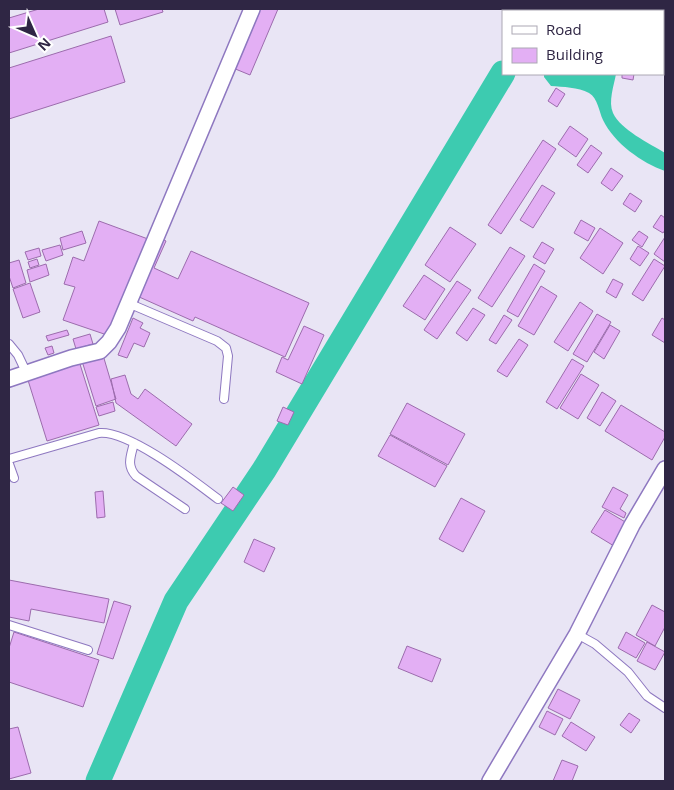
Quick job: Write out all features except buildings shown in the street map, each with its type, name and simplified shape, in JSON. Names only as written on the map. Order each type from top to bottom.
[{"type":"street","points":[[9,379],[100,350],[110,342],[118,328],[252,9]]},
{"type":"street","points":[[490,781],[577,634],[632,525],[665,469]]},
{"type":"lane","points":[[128,302],[217,341],[226,348],[228,356],[224,398]]},
{"type":"lane","points":[[9,344],[18,355],[27,374]]},
{"type":"lane","points":[[9,459],[99,432],[106,432],[134,444],[176,468],[218,499]]},
{"type":"lane","points":[[134,444],[130,470],[185,509]]},
{"type":"lane","points":[[9,464],[14,478]]},
{"type":"lane","points":[[9,625],[88,650]]},
{"type":"lane","points":[[577,634],[595,644],[628,672],[648,696],[665,708]]},
{"type":"shaded area","points":[[573,9],[639,9],[639,10]]},
{"type":"shaded area","points":[[544,75],[616,75],[611,99],[613,113],[622,125],[665,153],[665,171],[638,157],[614,137],[603,120],[592,95],[575,88],[551,86]]},
{"type":"waterway","points":[[98,781],[176,601],[264,470],[502,75]]}]
